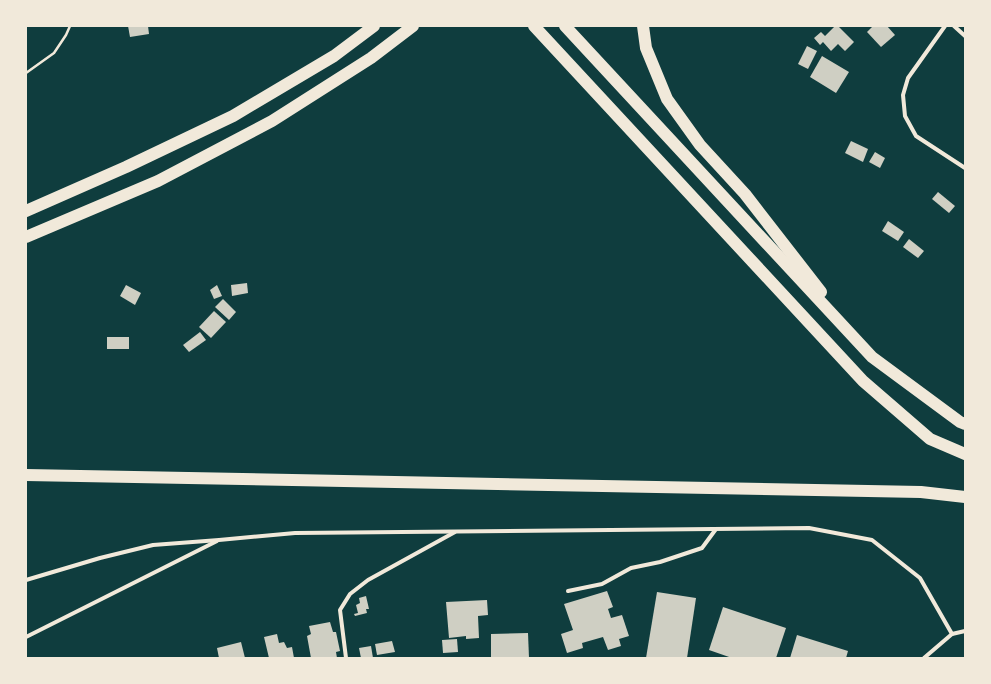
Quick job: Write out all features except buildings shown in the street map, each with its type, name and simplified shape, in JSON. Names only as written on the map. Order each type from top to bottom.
[{"type":"highway","points":[[26,211],[126,168],[233,116],[334,56],[374,26]]},
{"type":"highway","points":[[26,237],[158,181],[272,121],[371,58],[413,26]]},
{"type":"highway","points":[[534,26],[863,380],[930,439],[965,454]]},
{"type":"highway","points":[[565,26],[872,357],[960,422],[965,424]]},
{"type":"highway","points":[[643,26],[646,48],[667,99],[700,145],[745,194],[872,357]]},
{"type":"highway","points":[[26,475],[921,492],[965,497]]},
{"type":"street","points":[[945,26],[908,78],[903,95],[905,116],[916,136],[965,168]]},
{"type":"street","points":[[954,26],[965,36]]},
{"type":"street","points":[[26,580],[100,558],[153,545],[295,533],[809,528],[872,540],[920,578],[952,634]]},
{"type":"street","points":[[568,591],[602,584],[631,568],[660,562],[702,548],[716,529]]},
{"type":"street","points":[[346,658],[340,610],[350,594],[368,580],[396,566],[455,531]]},
{"type":"street","points":[[26,637],[219,540]]},
{"type":"street","points":[[924,658],[952,634],[965,631]]},
{"type":"path","points":[[26,73],[54,53],[70,26]]}]
